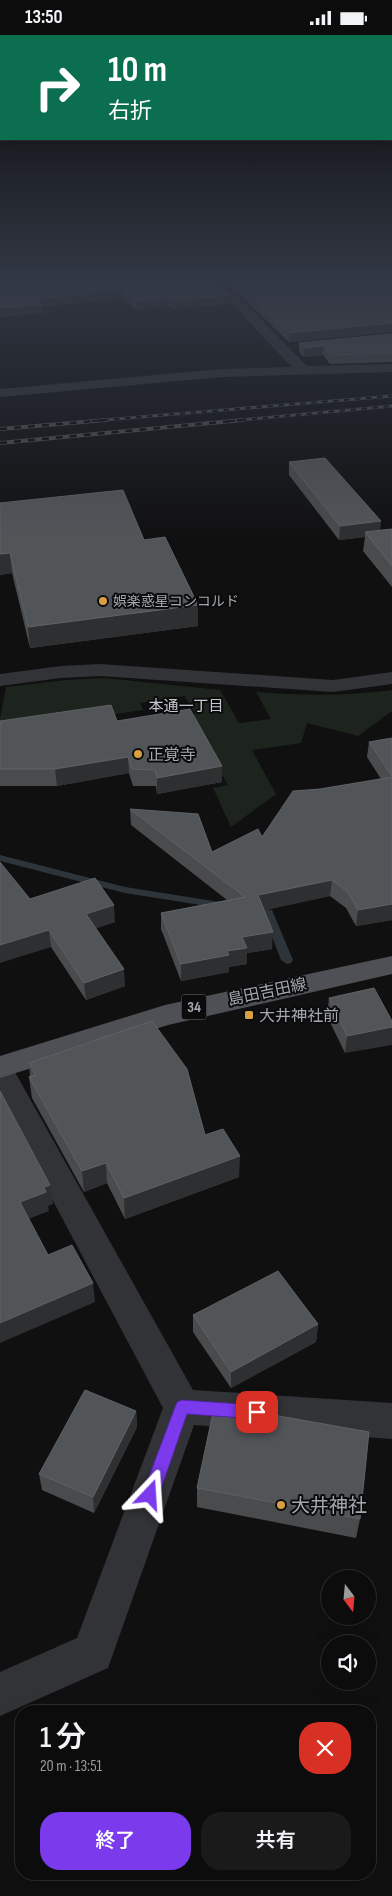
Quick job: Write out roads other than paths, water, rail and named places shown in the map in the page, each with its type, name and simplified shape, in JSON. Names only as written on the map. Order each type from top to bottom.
[{"type":"main road","name":"島田吉田線","points":[[0,1067],[165,1015],[392,965]]},
{"type":"street","points":[[299,366],[303,370]]},
{"type":"street","points":[[0,393],[222,373],[392,368]]},
{"type":"street","points":[[0,680],[61,672],[100,670],[333,687],[392,679]]},
{"type":"street","points":[[0,1073],[182,1407],[93,1653],[0,1694]]},
{"type":"street","points":[[182,1407],[392,1421]]},
{"type":"waterway","points":[[0,858],[125,890],[226,906]]},
{"type":"waterway","points":[[251,910],[268,912],[287,960]]},
{"type":"railway","points":[[92,421],[392,396]]},
{"type":"railway","points":[[230,421],[392,406]]},
{"type":"railway","points":[[0,429],[107,420]]},
{"type":"railway","points":[[0,443],[243,420]]},
{"type":"place","name":"娯楽惑星コンコルド","points":[[103,601]]},
{"type":"place","name":"正覚寺","points":[[138,754]]},
{"type":"place","name":"大井神社前","points":[[249,1015]]},
{"type":"place","name":"大井神社","points":[[281,1505]]},
{"type":"district","name":"本通一丁目","points":[[186,706]]}]
